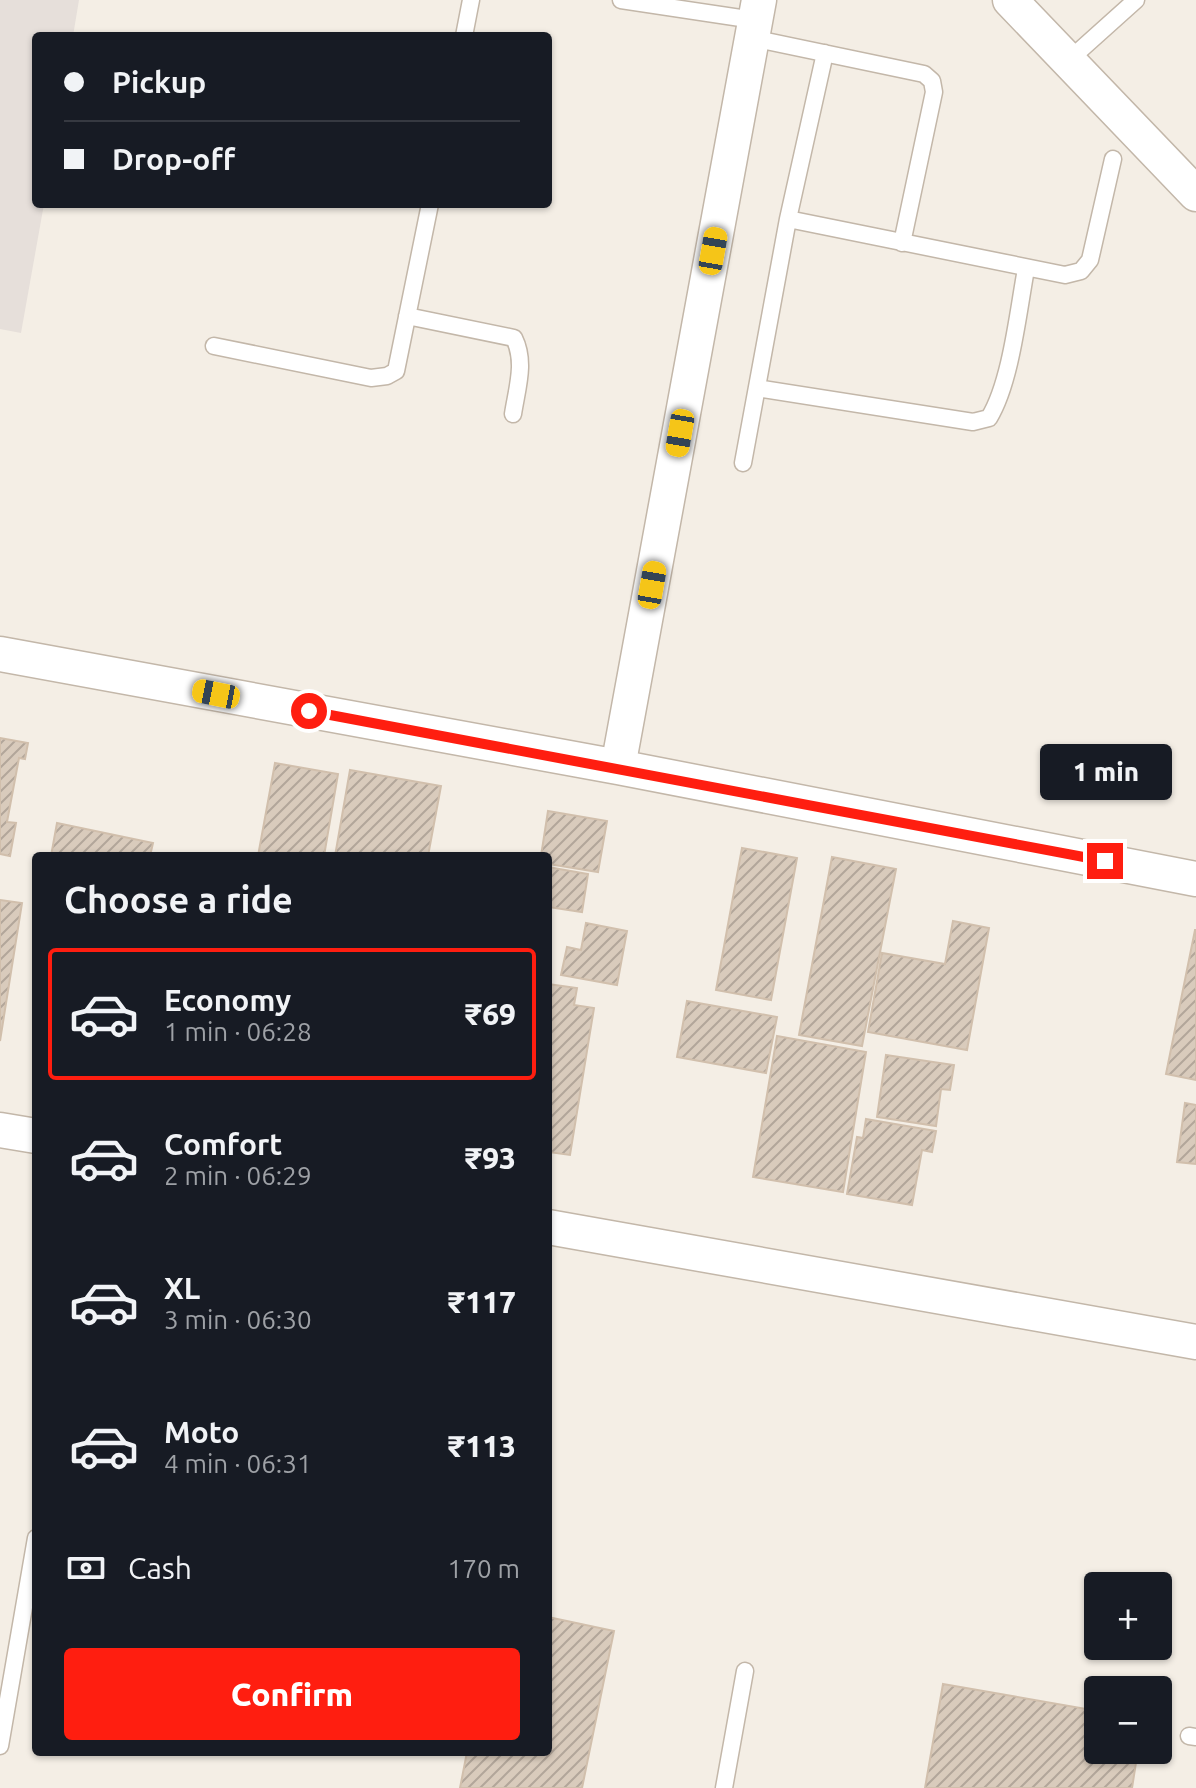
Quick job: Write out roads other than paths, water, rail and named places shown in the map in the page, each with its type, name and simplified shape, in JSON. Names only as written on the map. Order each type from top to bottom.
[{"type":"street","points":[[1010,0],[1196,194]]},
{"type":"street","points":[[618,767],[755,19]]},
{"type":"street","points":[[0,654],[618,767],[1196,879]]},
{"type":"street","points":[[0,1130],[32,1135]]},
{"type":"street","points":[[552,1228],[1196,1342]]},
{"type":"lane","points":[[465,32],[471,0]]},
{"type":"lane","points":[[621,0],[755,19],[825,53],[924,74],[932,81],[934,92],[902,243]]},
{"type":"lane","points":[[1068,61],[1136,0]]},
{"type":"lane","points":[[743,463],[788,219],[825,53]]},
{"type":"lane","points":[[788,219],[1065,275],[1081,271],[1090,260],[1113,159]]},
{"type":"lane","points":[[214,346],[371,378],[396,371],[429,208]]},
{"type":"lane","points":[[757,388],[973,422],[989,418],[998,404],[1026,269]]},
{"type":"lane","points":[[407,316],[514,338],[520,349],[521,368],[513,414]]},
{"type":"lane","points":[[0,1746],[32,1561]]},
{"type":"lane","points":[[724,1788],[745,1671]]}]
